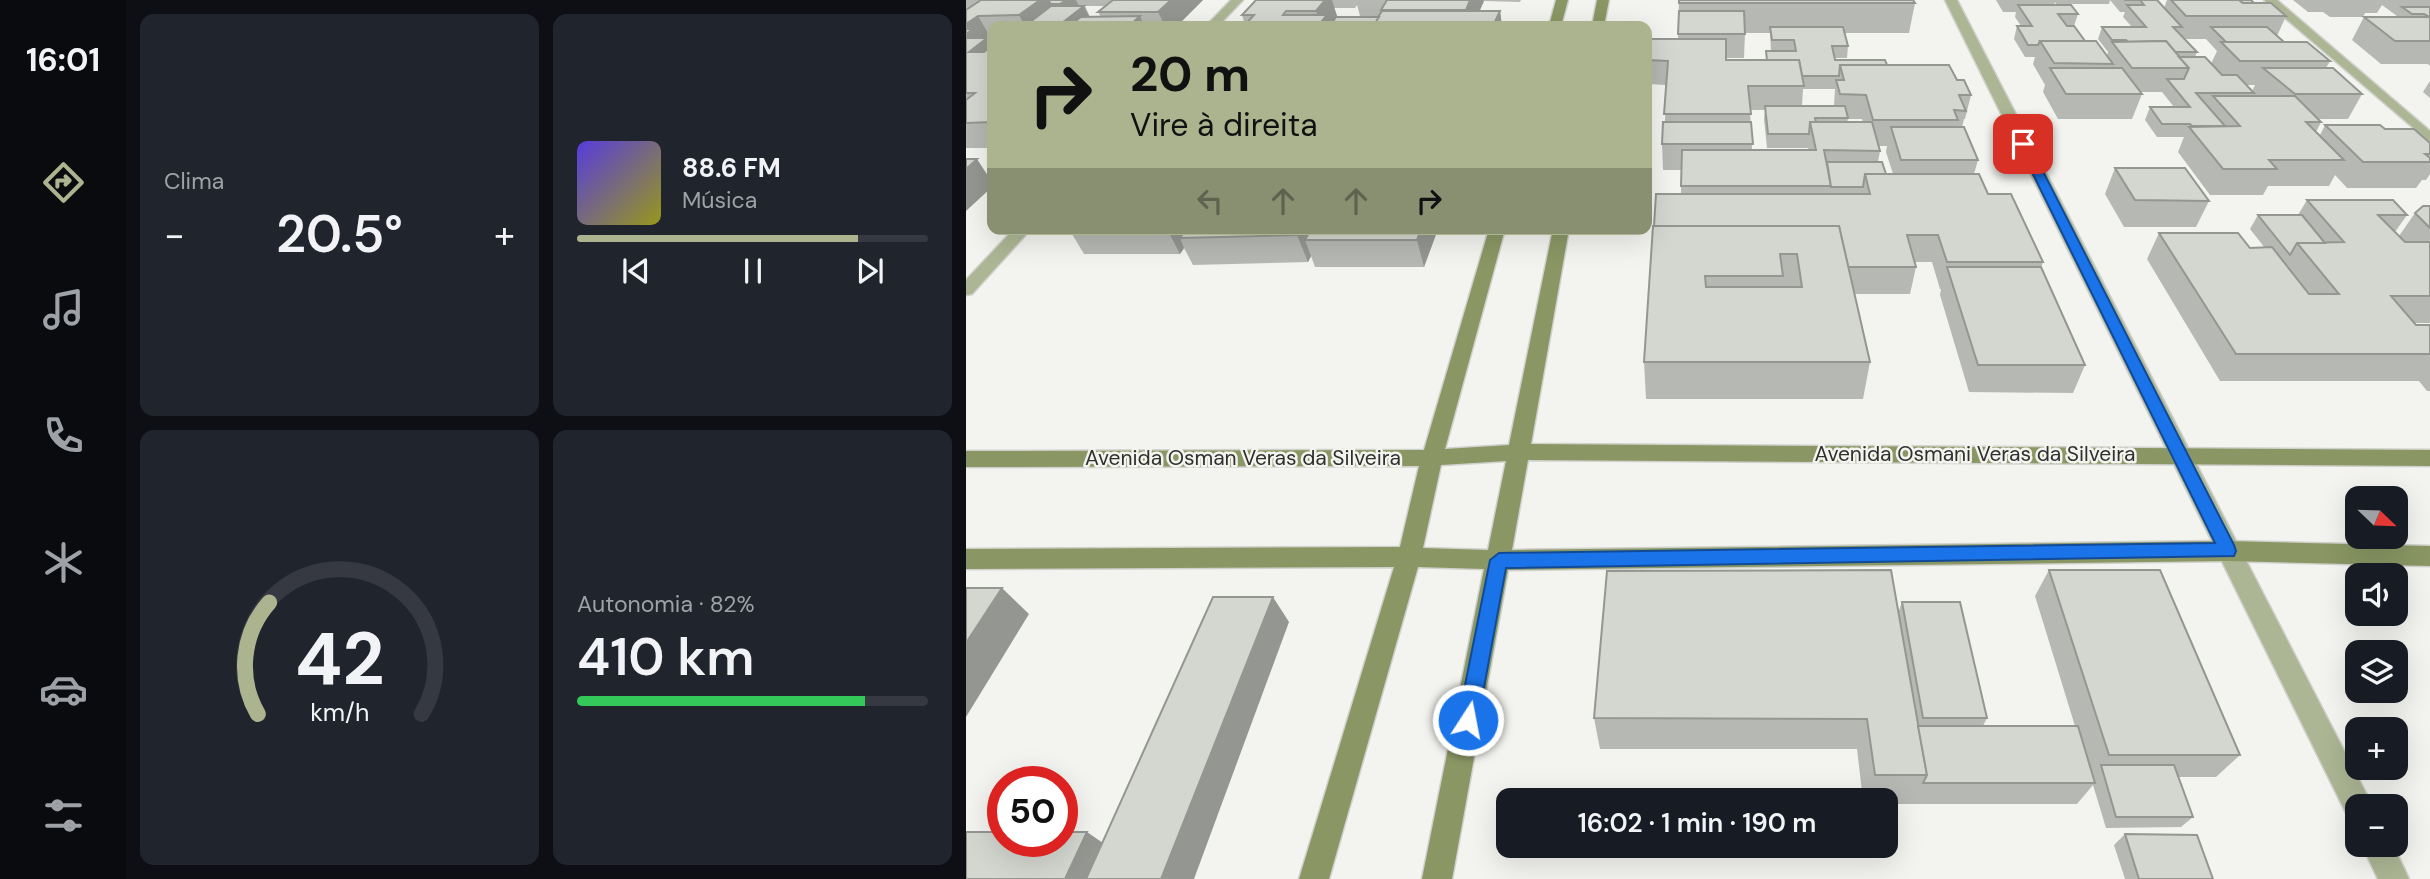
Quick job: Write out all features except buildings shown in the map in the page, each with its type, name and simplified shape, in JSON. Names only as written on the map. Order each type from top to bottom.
[{"type":"main road","points":[[1556,21],[1562,0]]},
{"type":"main road","points":[[1599,21],[1603,0]]},
{"type":"main road","points":[[1314,879],[1409,557],[1432,457],[1495,235]]},
{"type":"main road","points":[[1437,879],[1560,235]]},
{"type":"main road","name":"Avenida Osmani Veras da Silveira","points":[[1520,452],[2180,454],[2430,458]]},
{"type":"main road","name":"Avenida Osman Veras da Silveira","points":[[966,459],[1432,457],[1520,452]]},
{"type":"main road","points":[[966,559],[1409,557],[1499,560],[2227,551],[2430,556]]},
{"type":"street","points":[[1217,21],[1237,0]]},
{"type":"street","points":[[1951,0],[2351,794]]},
{"type":"street","points":[[2270,0],[2430,138]]},
{"type":"street","points":[[966,290],[1017,235]]},
{"type":"street","points":[[2383,857],[2395,879]]},
{"type":"route","points":[[1468,720],[1499,560],[2227,551],[2023,144]]}]
